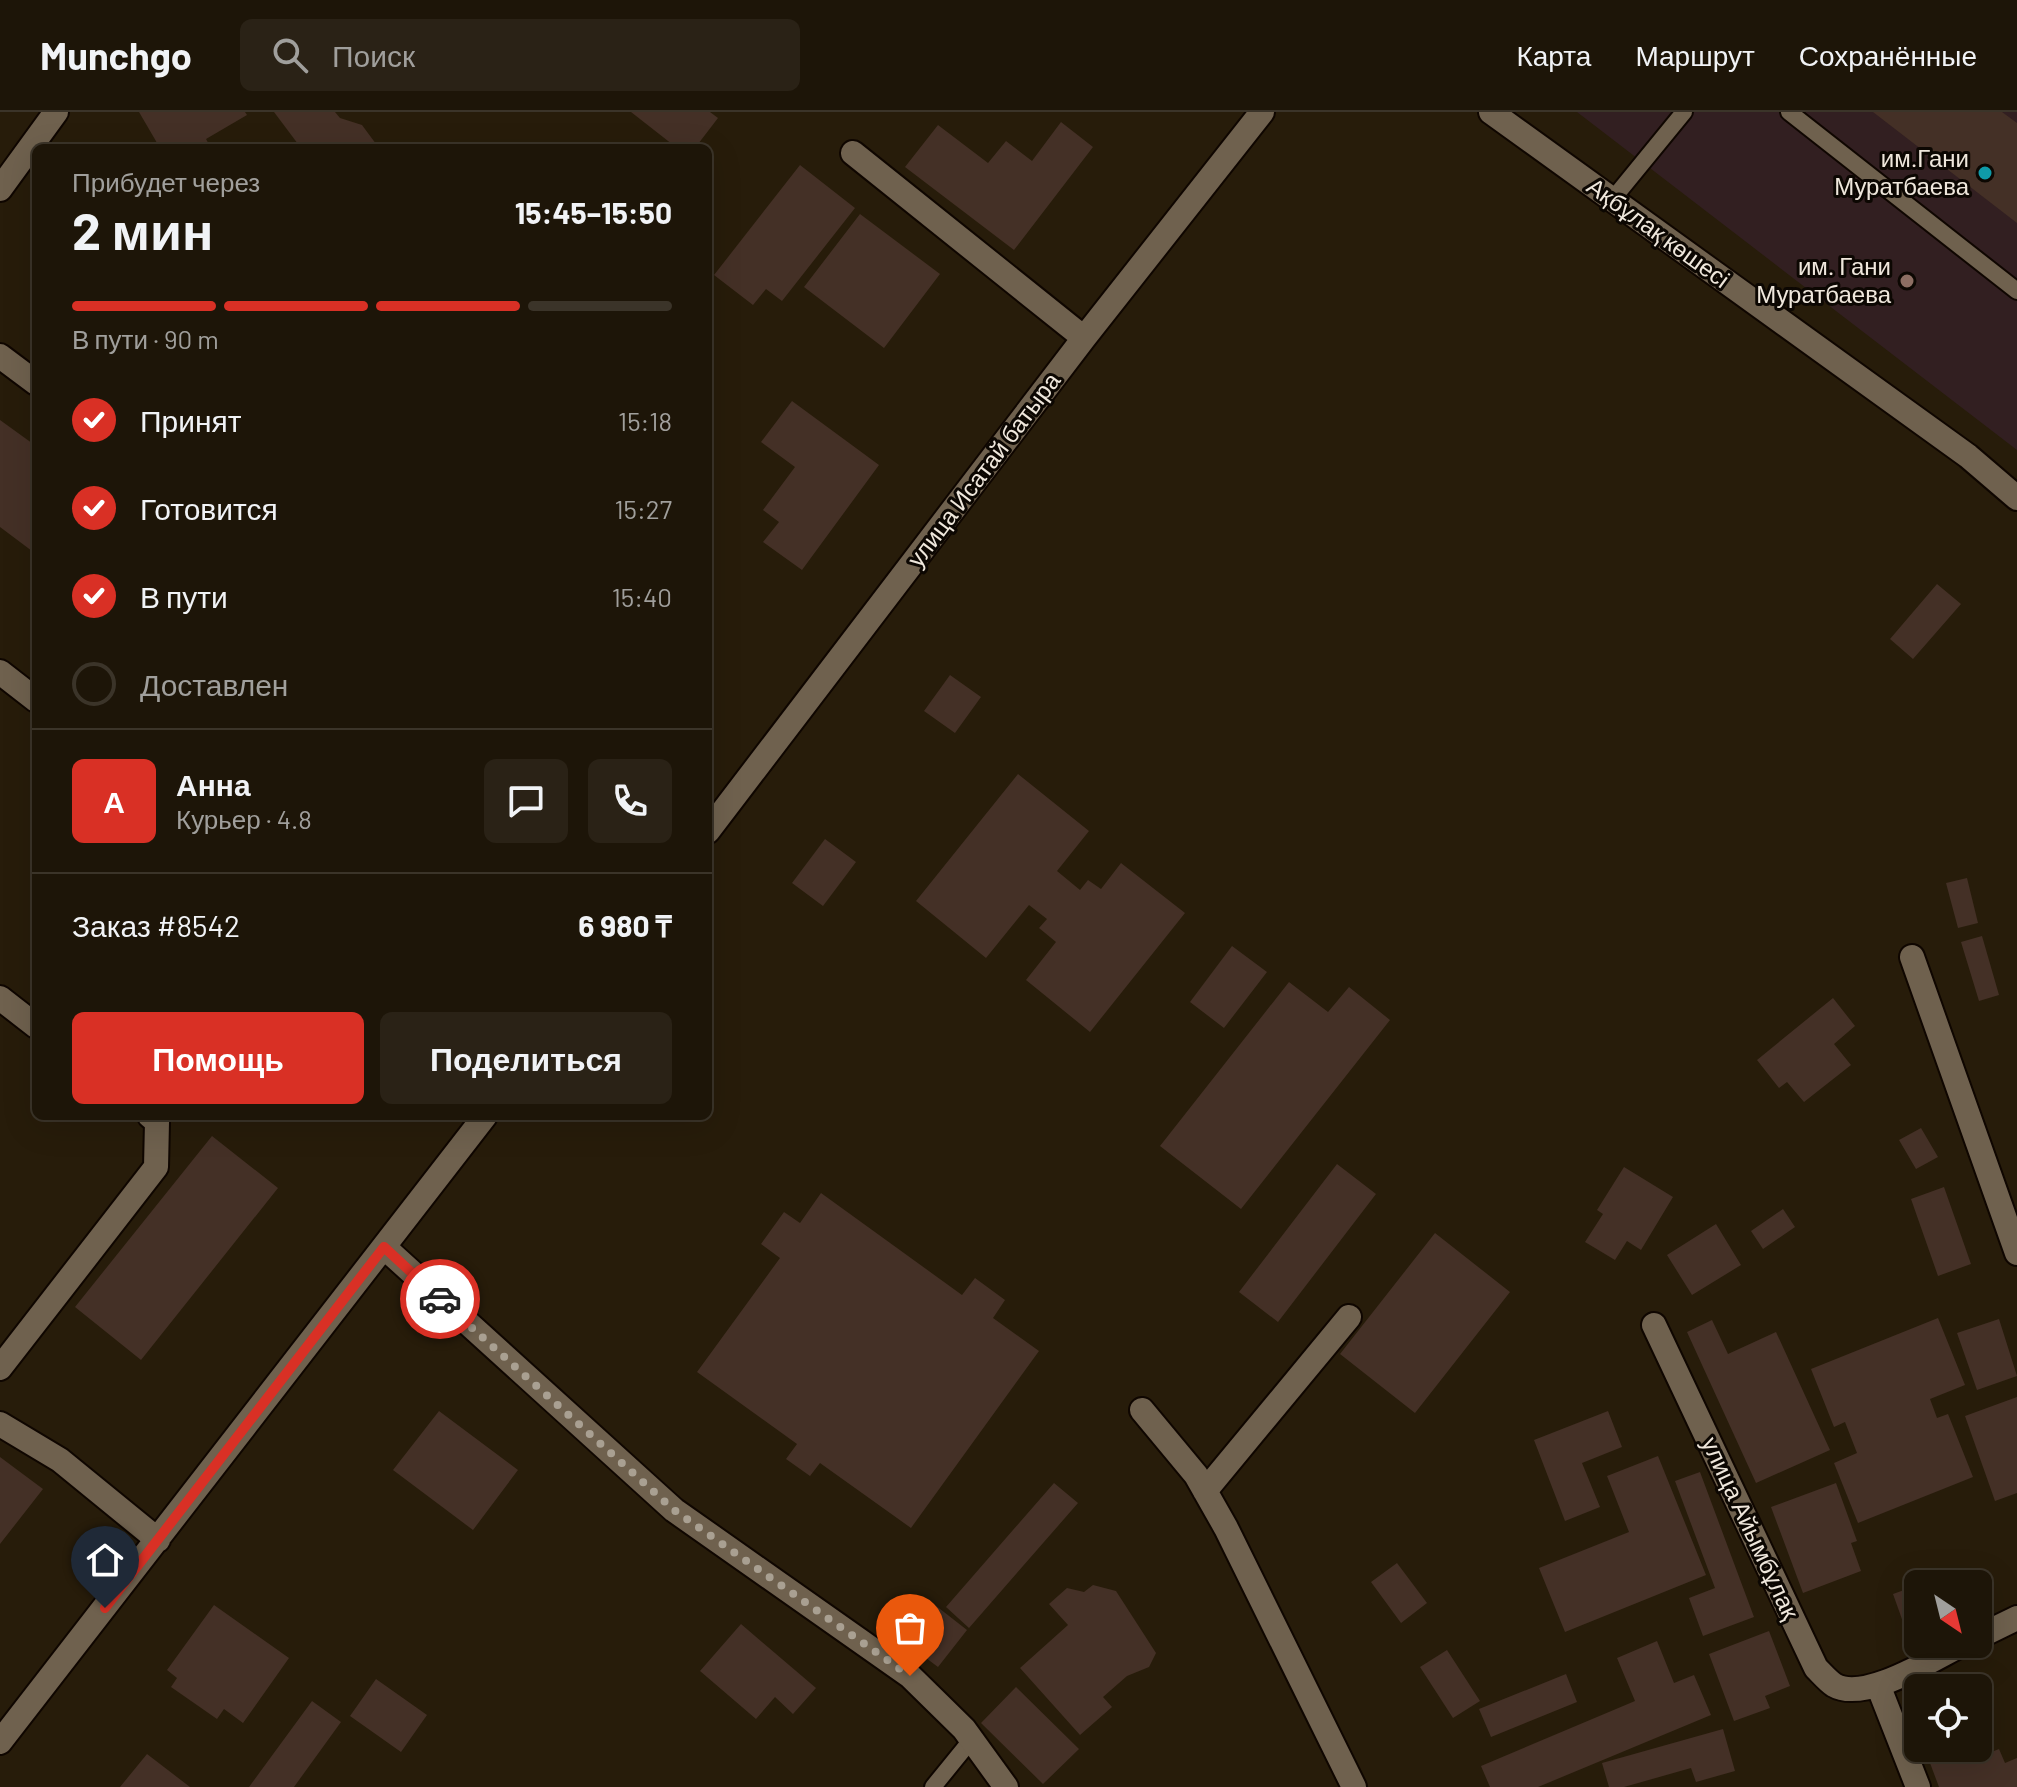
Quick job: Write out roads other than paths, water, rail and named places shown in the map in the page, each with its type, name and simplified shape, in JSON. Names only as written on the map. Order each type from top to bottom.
[{"type":"street","points":[[33,144],[56,112]]},
{"type":"street","name":"улица Исатай батыра","points":[[712,826],[1084,338],[1262,112]]},
{"type":"street","name":"Ақбұлақ көшесі","points":[[1491,112],[1968,456],[2017,498]]},
{"type":"street","points":[[0,189],[32,145]]},
{"type":"street","points":[[853,153],[1084,338]]},
{"type":"street","points":[[0,356],[32,380]]},
{"type":"street","points":[[0,672],[32,697]]},
{"type":"street","points":[[1912,957],[2017,1253]]},
{"type":"street","points":[[0,998],[32,1023]]},
{"type":"street","points":[[0,1368],[156,1167],[155,1120]]},
{"type":"street","points":[[0,1742],[482,1120]]},
{"type":"street","points":[[384,1247],[674,1510],[910,1676],[964,1729],[1006,1787]]},
{"type":"street","points":[[1205,1491],[1349,1317]]},
{"type":"street","name":"улица Айымбұлақ","points":[[1654,1325],[1816,1668],[1835,1686],[1854,1690],[1878,1685],[1934,1658]]},
{"type":"street","points":[[1142,1410],[1196,1475],[1205,1491],[1244,1563],[1354,1787]]},
{"type":"street","points":[[0,1424],[60,1460],[158,1540]]},
{"type":"street","points":[[1992,1630],[2017,1618]]},
{"type":"street","points":[[1878,1685],[1918,1787]]},
{"type":"lane","points":[[1612,200],[1684,112]]},
{"type":"lane","points":[[1789,112],[2017,291]]},
{"type":"lane","points":[[933,1787],[972,1739]]},
{"type":"place","name":"им.Гани Муратбаева","points":[[1985,173]]},
{"type":"place","name":"им. Гани Муратбаева","points":[[1907,281]]}]
